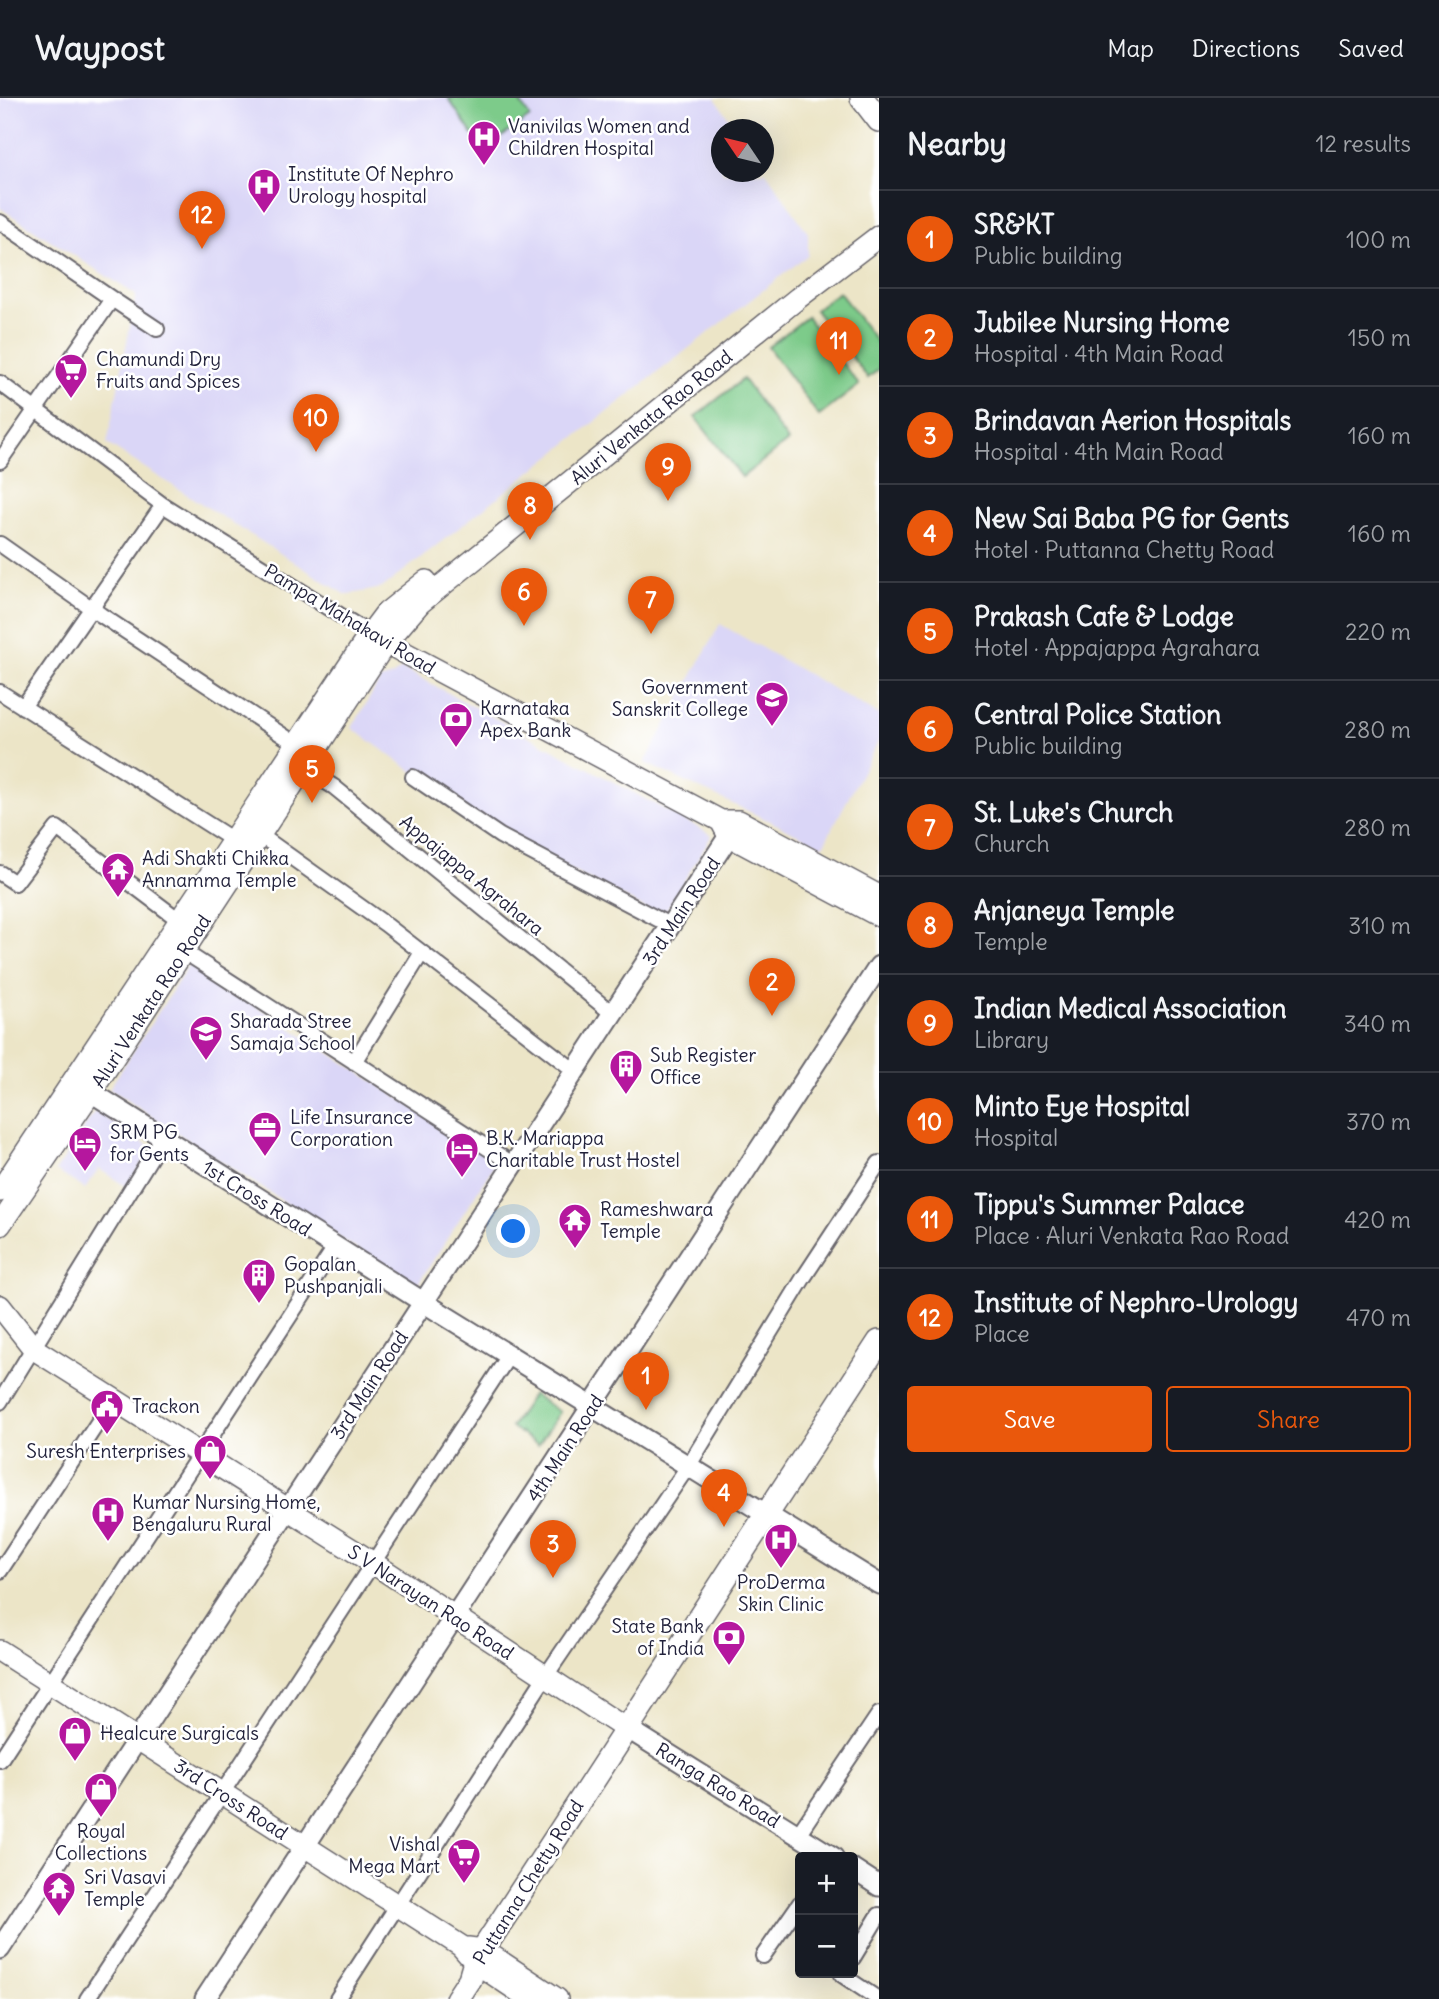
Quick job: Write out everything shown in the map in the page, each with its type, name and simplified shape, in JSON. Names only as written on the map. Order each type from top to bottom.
[{"type":"main road","points":[[862,98],[879,120]]},
{"type":"main road","name":"Aluri Venkata Rao Road","points":[[0,1191],[175,945],[260,835],[305,769],[378,639],[385,614],[828,257],[879,224]]},
{"type":"main road","name":"Aluri Venkata Rao Road","points":[[0,1225],[91,1092],[175,945],[179,920],[296,744],[378,639],[797,298],[879,236]]},
{"type":"main road","name":"Pampa Mahakavi Road","points":[[378,639],[730,826],[879,896]]},
{"type":"main road","name":"Pampa Mahakavi Road","points":[[730,826],[879,916]]},
{"type":"main road","name":"S V Narayan Rao Road","points":[[0,1306],[34,1349],[112,1401],[373,1563],[632,1732]]},
{"type":"main road","points":[[0,1332],[34,1349]]},
{"type":"main road","name":"Puttanna Chetty Road","points":[[773,1516],[879,1342]]},
{"type":"main road","name":"Puttanna Chetty Road","points":[[457,1999],[478,1961],[773,1516],[879,1363]]},
{"type":"main road","name":"3rd Cross Road","points":[[0,1651],[478,1961]]},
{"type":"main road","points":[[478,1961],[530,1999]]},
{"type":"main road","points":[[478,1961],[557,1999]]},
{"type":"street","points":[[0,222],[157,330]]},
{"type":"street","points":[[0,461],[112,299]]},
{"type":"street","name":"Pampa Mahakavi Road","points":[[0,383],[163,505],[378,639]]},
{"type":"street","points":[[23,707],[163,505]]},
{"type":"street","points":[[0,544],[92,609],[296,744]]},
{"type":"street","points":[[0,692],[233,840]]},
{"type":"street","name":"Appajappa Agrahara","points":[[305,769],[334,787],[613,1014]]},
{"type":"street","points":[[412,777],[500,836],[671,926]]},
{"type":"street","name":"3rd Main Road","points":[[0,1949],[671,926],[730,826]]},
{"type":"street","points":[[0,873],[15,883],[57,828],[179,920]]},
{"type":"street","points":[[260,835],[385,924],[575,1071]]},
{"type":"street","points":[[175,945],[514,1165]]},
{"type":"street","points":[[354,1062],[421,954]]},
{"type":"street","name":"4th Main Road","points":[[205,1999],[879,966]]},
{"type":"street","name":"1st Cross Road","points":[[91,1092],[423,1302],[879,1584]]},
{"type":"street","points":[[0,1402],[162,1139]]},
{"type":"street","points":[[337,1999],[545,1677],[689,1465],[804,1277],[879,1163]]},
{"type":"street","points":[[0,1760],[335,1247]]},
{"type":"street","points":[[87,1999],[510,1354]]},
{"type":"street","points":[[0,1571],[112,1401]]},
{"type":"street","points":[[797,1836],[873,1735],[879,1714]]},
{"type":"street","name":"Ranga Rao Road","points":[[632,1732],[824,1852]]},
{"type":"street","points":[[858,1873],[879,1886]]},
{"type":"street","points":[[763,1956],[795,1910]]},
{"type":"street","points":[[858,1950],[879,1915]]},
{"type":"street","points":[[846,1978],[878,1999]]},
{"type":"shaded area","points":[[0,98],[715,98],[729,119],[711,119],[711,182],[773,182],[808,233],[808,255],[382,588],[346,595],[107,444],[136,295],[0,208]]},
{"type":"shaded area","name":"Government Sanskrit College","points":[[720,624],[879,715],[879,740],[823,846],[645,763]]},
{"type":"shaded area","points":[[402,668],[712,835],[662,917],[500,834],[352,728],[380,680],[392,676]]},
{"type":"shaded area","points":[[190,963],[497,1161],[416,1287],[109,1089]]},
{"type":"shaded area","points":[[95,1111],[152,1148],[127,1187],[99,1169],[85,1189],[56,1171]]},
{"type":"green space","points":[[448,98],[517,98],[530,117],[483,150]]},
{"type":"green space","points":[[839,292],[879,345],[879,369],[868,378],[815,310]]},
{"type":"green space","points":[[807,317],[859,385],[819,416],[768,347]]},
{"type":"green space","points":[[743,379],[788,441],[742,477],[695,417]]},
{"type":"green space","points":[[533,1394],[560,1412],[538,1445],[511,1427]]},
{"type":"place","name":"Vanivilas Women and Children Hospital","points":[[484,167]]},
{"type":"place","name":"Institute Of Nephro Urology hospital","points":[[264,215]]},
{"type":"place","name":"Institute of Nephro-Urology","points":[[202,249]]},
{"type":"place","name":"Tippu's Summer Palace","points":[[839,375]]},
{"type":"place","name":"Chamundi Dry Fruits and Spices","points":[[71,400]]},
{"type":"place","name":"Minto Eye Hospital","points":[[316,452]]},
{"type":"place","name":"Indian Medical Association","points":[[668,501]]},
{"type":"place","name":"Anjaneya Temple","points":[[530,540]]},
{"type":"place","name":"Central Police Station","points":[[524,626]]},
{"type":"place","name":"St. Luke's Church","points":[[651,634]]},
{"type":"place","name":"Government Sanskrit College","points":[[772,728]]},
{"type":"place","name":"Karnataka Apex Bank","points":[[456,749]]},
{"type":"place","name":"Prakash Cafe & Lodge","points":[[312,803]]},
{"type":"place","name":"Adi Shakti Chikka Annamma Temple","points":[[118,899]]},
{"type":"place","name":"Jubilee Nursing Home","points":[[772,1016]]},
{"type":"place","name":"Sharada Stree Samaja School","points":[[206,1062]]},
{"type":"place","name":"Sub Register Office","points":[[626,1096]]},
{"type":"place","name":"Life Insurance Corporation","points":[[265,1158]]},
{"type":"place","name":"SRM PG for Gents","points":[[85,1173]]},
{"type":"place","name":"B.K. Mariappa Charitable Trust Hostel","points":[[462,1179]]},
{"type":"place","name":"Rameshwara Temple","points":[[575,1250]]},
{"type":"place","name":"Gopalan Pushpanjali","points":[[259,1305]]},
{"type":"place","name":"SR&KT","points":[[646,1410]]},
{"type":"place","name":"Trackon","points":[[107,1436]]},
{"type":"place","name":"Suresh Enterprises","points":[[210,1481]]},
{"type":"place","name":"New Sai Baba PG for Gents","points":[[724,1527]]},
{"type":"place","name":"Kumar Nursing Home, Bengaluru Rural","points":[[108,1543]]},
{"type":"place","name":"ProDerma Skin Clinic","points":[[781,1570]]},
{"type":"place","name":"Brindavan Aerion Hospitals","points":[[553,1578]]},
{"type":"place","name":"State Bank of India","points":[[729,1667]]},
{"type":"place","name":"Healcure Surgicals","points":[[75,1763]]},
{"type":"place","name":"Royal Collections","points":[[101,1819]]},
{"type":"place","name":"Vishal Mega Mart","points":[[464,1885]]},
{"type":"place","name":"Sri Vasavi Temple","points":[[59,1918]]}]
